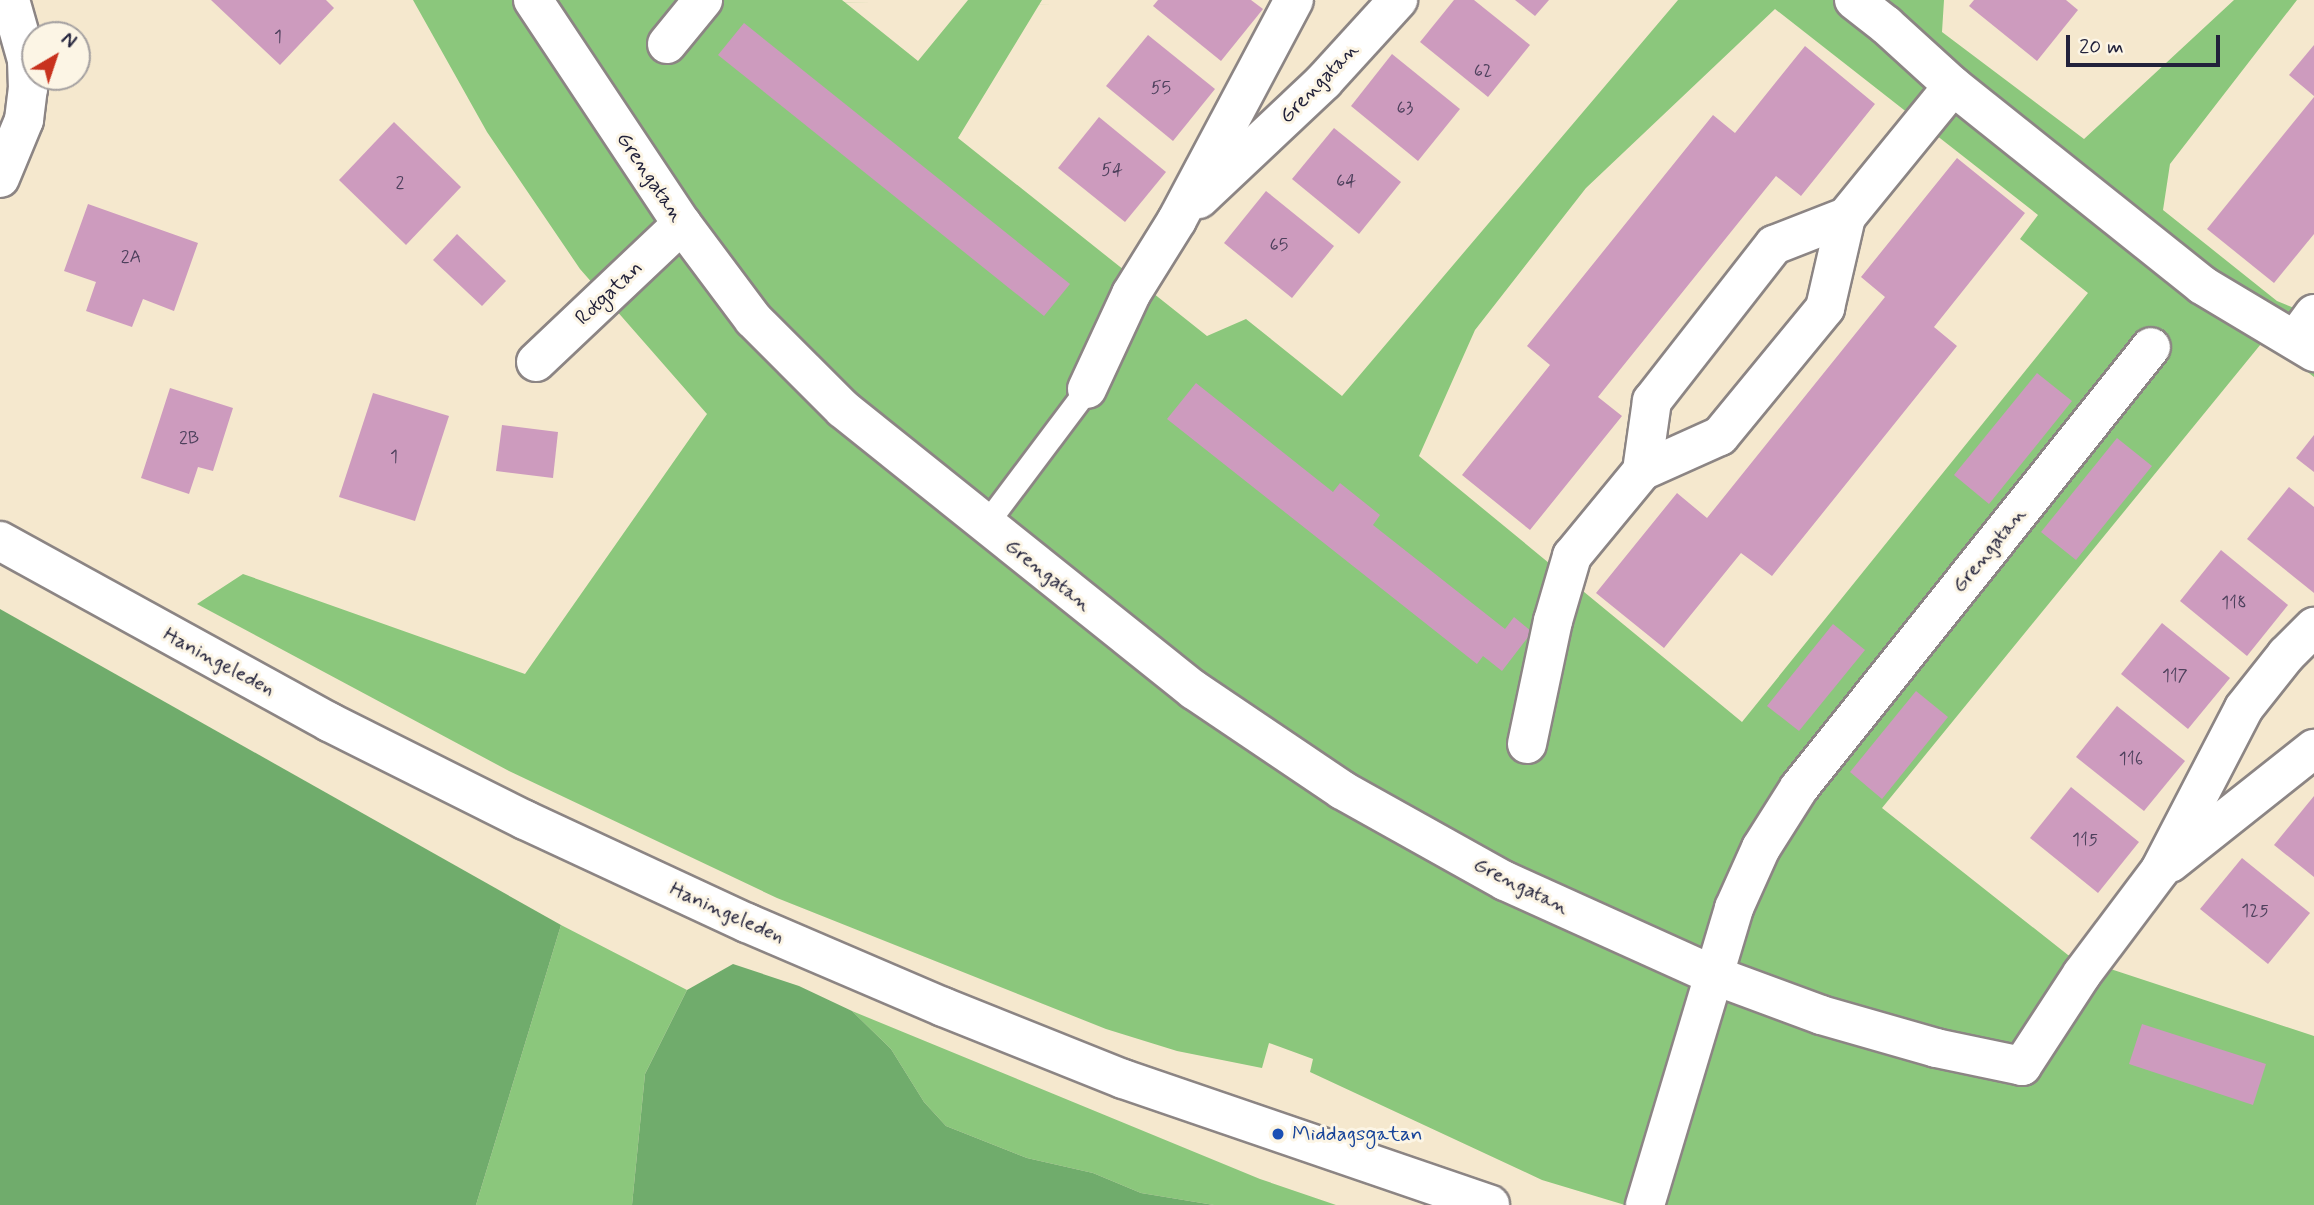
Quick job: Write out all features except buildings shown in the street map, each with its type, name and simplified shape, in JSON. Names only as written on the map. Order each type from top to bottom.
[{"type":"street","points":[[0,178],[24,120],[29,89],[27,60],[10,0]]},
{"type":"street","name":"Grengatan","points":[[533,0],[682,224],[754,319],[843,409],[1194,690],[1342,790],[1505,881],[1713,975],[1821,1015],[1936,1048],[2022,1066],[2082,974],[2160,870],[2244,708],[2286,655],[2314,627]]},
{"type":"street","points":[[667,44],[703,0]]},
{"type":"street","name":"Grengatan","points":[[1087,389],[1131,294],[1177,220],[1294,0]]},
{"type":"street","name":"Grengatan","points":[[1177,220],[1324,81],[1398,0]]},
{"type":"street","points":[[1854,0],[1896,12],[1953,86],[2202,285],[2308,336]]},
{"type":"street","points":[[1527,744],[1553,621],[1573,556],[1642,471],[1720,436],[1825,308],[1846,217],[1953,86]]},
{"type":"street","points":[[1642,471],[1652,401],[1774,246],[1846,217]]},
{"type":"street","name":"Rotgatan","points":[[536,362],[682,224]]},
{"type":"street","name":"Grengatan","points":[[1644,1205],[1734,908],[1761,848],[1788,803],[2151,347]]},
{"type":"street","name":"Haningeleden","points":[[0,541],[330,722],[525,820],[747,923],[943,1007],[1123,1079],[1490,1205]]},
{"type":"street","name":"Grengatan","points":[[2160,870],[2314,749]]},
{"type":"lane","points":[[985,525],[1087,389]]},
{"type":"green space","points":[[413,0],[842,0],[918,61],[968,0],[1042,0],[958,138],[1207,336],[1246,319],[1342,396],[1678,0],[1944,0],[1942,32],[2084,139],[2234,0],[2297,0],[2170,164],[2163,210],[2277,301],[2314,316],[2314,377],[2265,339],[1882,808],[2068,955],[2314,1036],[2314,1205],[1625,1205],[1542,1180],[1310,1072],[1313,1059],[1269,1043],[1262,1068],[1177,1051],[1106,1029],[777,898],[509,771],[197,604],[243,574],[525,674],[707,414],[580,269],[487,132]],"holes":[[[1775,9],[2038,215],[2020,239],[2088,293],[1742,722],[1419,456],[1475,330],[1586,188]]]},
{"type":"green space","points":[[0,609],[561,925],[476,1205],[0,1205]]},
{"type":"green space","points":[[561,925],[687,990],[645,1074],[632,1205],[476,1205]]},
{"type":"green space","points":[[733,964],[799,986],[852,1011],[891,1049],[924,1102],[946,1126],[1027,1158],[1093,1173],[1141,1193],[1214,1205],[632,1205],[645,1074],[687,990]]},
{"type":"green space","points":[[852,1011],[1260,1179],[1336,1205],[1214,1205],[1141,1193],[1093,1173],[1027,1158],[946,1126],[924,1102],[891,1049]]},
{"type":"place","name":"Middagsgatan","points":[[1278,1134]]}]
